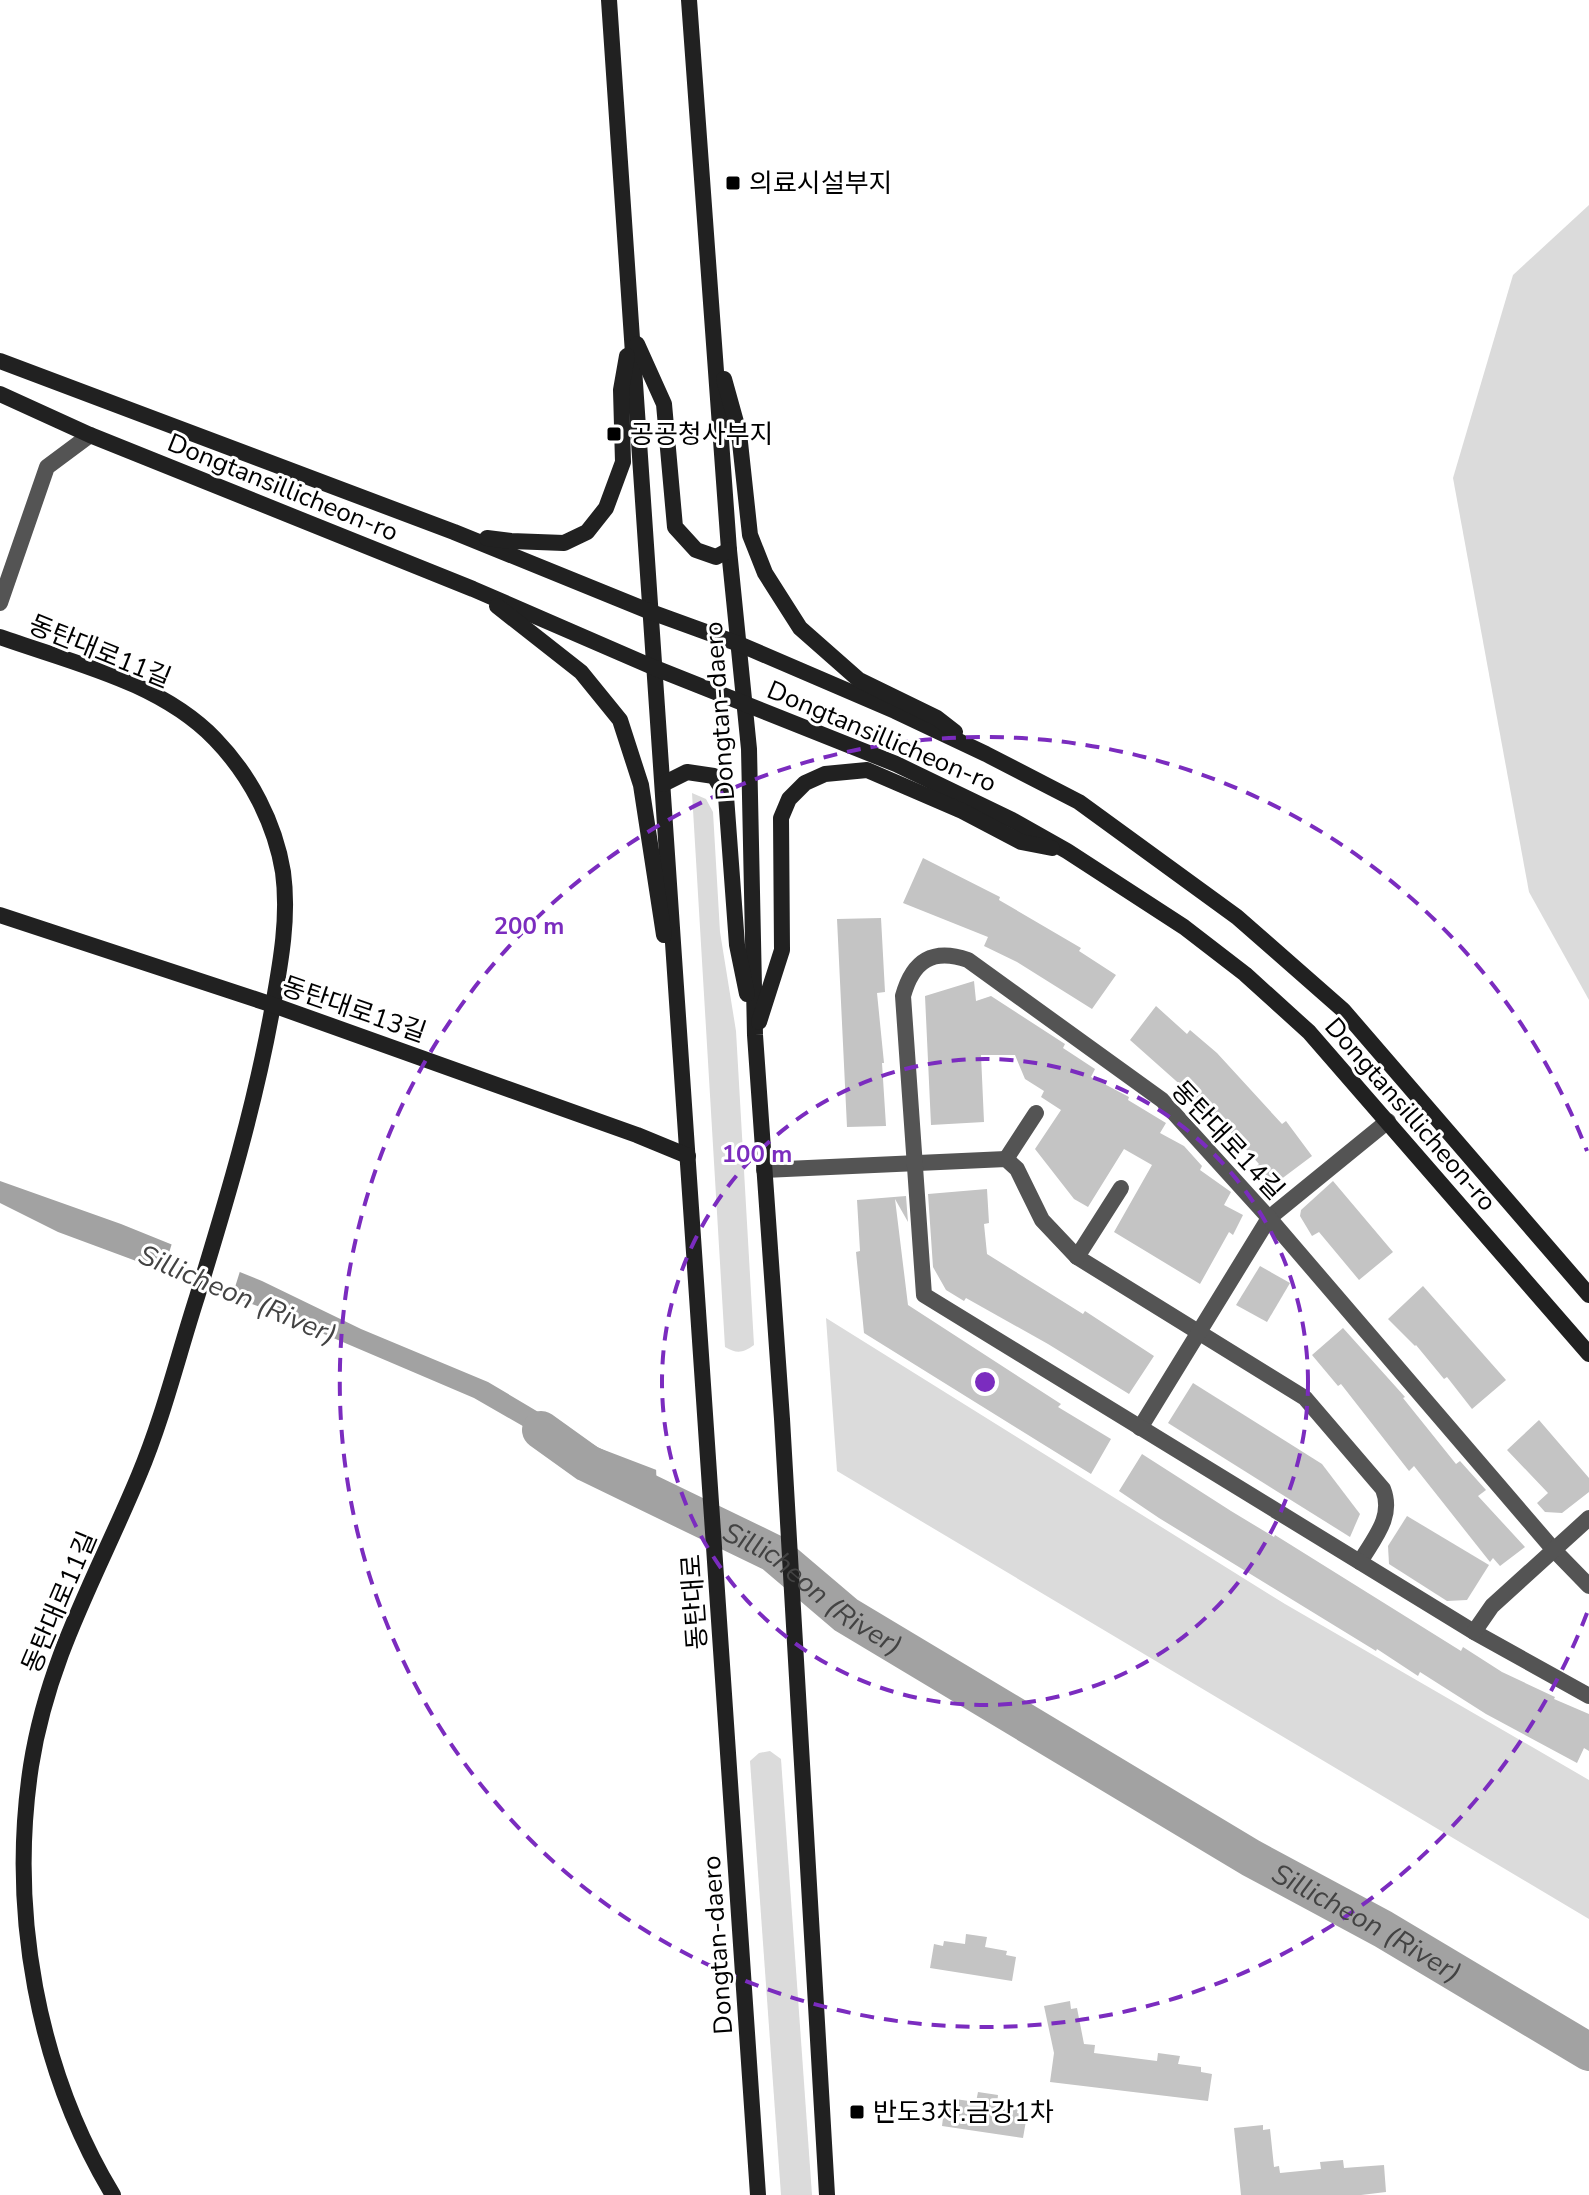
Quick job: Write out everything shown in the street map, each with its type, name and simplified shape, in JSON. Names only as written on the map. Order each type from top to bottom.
[{"type":"main road","points":[[609,0],[688,1156]]},
{"type":"main road","name":"Dongtan-daero","points":[[689,0],[729,550],[746,704],[755,1035],[782,1419],[827,2195]]},
{"type":"main road","points":[[454,532],[511,541],[564,543],[587,532],[606,508],[623,462],[621,390],[632,331]]},
{"type":"main road","points":[[632,331],[664,404],[675,527],[696,550],[716,557],[729,550]]},
{"type":"main road","points":[[714,345],[739,433],[750,535],[765,573],[800,628],[859,680],[937,718],[986,754]]},
{"type":"main road","name":"Dongtansillicheon-ro","points":[[0,361],[454,532],[651,612],[739,644],[895,711],[1079,802],[1205,893],[1343,1010],[1589,1295]]},
{"type":"main road","name":"Dongtansillicheon-ro","points":[[0,394],[90,435],[473,589],[655,668],[953,790],[1067,851],[1184,927],[1245,974],[1309,1032],[1589,1354]]},
{"type":"main road","points":[[473,589],[581,672],[620,720],[641,785],[679,1021]]},
{"type":"main road","name":"동탄대로11길","points":[[0,637],[127,682],[177,708],[215,738],[259,798],[275,837],[283,874],[285,918],[282,957],[241,1153],[141,1471],[72,1621],[54,1668],[40,1717],[25,1815],[24,1865],[29,1941],[43,2023],[67,2100],[113,2195]]},
{"type":"main road","points":[[755,1035],[782,950],[781,818],[789,799],[805,783],[825,774],[867,770],[927,795],[1021,842],[1067,851]]},
{"type":"main road","points":[[663,784],[687,772],[714,776],[726,796],[737,945],[755,1035]]},
{"type":"main road","name":"동탄대로13길","points":[[0,915],[273,1005],[688,1156]]},
{"type":"main road","name":"동탄대로","points":[[688,1156],[724,1692]]},
{"type":"main road","name":"Dongtan-daero","points":[[724,1692],[758,2195]]},
{"type":"street","points":[[0,603],[47,467],[90,435]]},
{"type":"street","name":"동탄대로14길","points":[[1589,1586],[1553,1549],[1269,1218],[1162,1100],[968,960],[953,955],[934,957],[922,961],[913,970],[903,996],[924,1295],[1474,1632],[1589,1696]]},
{"type":"street","points":[[1006,1159],[1036,1113]]},
{"type":"street","points":[[1140,1428],[1269,1218],[1388,1121]]},
{"type":"street","points":[[764,1170],[1006,1159],[1017,1169],[1042,1220],[1077,1257],[1305,1398],[1383,1489],[1389,1503],[1387,1517],[1360,1562]]},
{"type":"street","points":[[1077,1257],[1121,1188]]},
{"type":"street","points":[[1474,1632],[1492,1606],[1589,1518]]},
{"type":"shaded area","points":[[1589,205],[1589,1000],[1529,892],[1453,478],[1513,275]]},
{"type":"shaded area","points":[[692,793],[706,799],[713,812],[720,932],[736,1031],[754,1345],[740,1352],[725,1347]]},
{"type":"shaded area","points":[[826,1318],[1285,1604],[1589,1780],[1589,1919],[837,1471]]},
{"type":"shaded area","points":[[770,1751],[781,1759],[812,2195],[781,2195],[750,1761],[759,1753]]},
{"type":"water","points":[[0,1181],[121,1224],[262,1281],[361,1329],[488,1382],[599,1448],[748,1505],[746,1526],[587,1463],[474,1398],[263,1308],[58,1232],[0,1203]]},
{"type":"pier","points":[[173,1240],[241,1268],[231,1300],[162,1275]]},
{"type":"pier","points":[[656,1466],[751,1502],[750,1527],[745,1529],[657,1495]]},
{"type":"building","points":[[923,858],[1000,897],[999,900],[1081,948],[1079,951],[1116,975],[1092,1009],[1017,962],[984,946],[988,937],[903,903]]},
{"type":"building","points":[[881,918],[885,992],[877,993],[886,1126],[847,1127],[837,919]]},
{"type":"building","points":[[974,981],[976,1001],[991,996],[1065,1044],[1063,1048],[1095,1069],[1091,1077],[1129,1097],[1128,1100],[1166,1123],[1160,1133],[1184,1146],[1202,1166],[1200,1170],[1231,1192],[1224,1205],[1243,1215],[1233,1235],[1229,1232],[1200,1284],[1114,1232],[1152,1165],[1124,1149],[1088,1207],[1074,1199],[1035,1149],[1061,1110],[1041,1097],[1044,1091],[1025,1079],[1015,1055],[981,1055],[984,1122],[931,1125],[925,996]]},
{"type":"building","points":[[1156,1006],[1187,1034],[1190,1030],[1217,1053],[1282,1124],[1286,1121],[1312,1156],[1276,1183],[1263,1183],[1252,1171],[1259,1164],[1220,1120],[1130,1040]]},
{"type":"building","points":[[1333,1181],[1393,1252],[1359,1280],[1319,1232],[1312,1236],[1300,1216],[1301,1210]]},
{"type":"building","points":[[987,1189],[989,1223],[984,1224],[987,1254],[1083,1314],[1085,1311],[1154,1356],[1129,1394],[1048,1344],[946,1290],[933,1267],[928,1194]]},
{"type":"building","points":[[906,1196],[908,1222],[895,1199],[908,1305],[1061,1404],[1058,1407],[1111,1439],[1091,1474],[864,1333],[856,1252],[860,1251],[857,1200]]},
{"type":"building","points":[[1260,1266],[1290,1283],[1267,1322],[1236,1305]]},
{"type":"building","points":[[1423,1286],[1506,1380],[1472,1409],[1447,1377],[1444,1379],[1416,1345],[1388,1319]]},
{"type":"building","points":[[1343,1328],[1405,1397],[1456,1464],[1460,1461],[1486,1490],[1478,1496],[1525,1547],[1500,1566],[1493,1558],[1490,1562],[1414,1466],[1409,1471],[1341,1384],[1338,1386],[1312,1355]]},
{"type":"building","points":[[1193,1383],[1322,1464],[1360,1514],[1350,1537],[1168,1423]]},
{"type":"building","points":[[1539,1420],[1589,1478],[1589,1492],[1562,1513],[1545,1512],[1537,1503],[1548,1493],[1507,1450]]},
{"type":"building","points":[[1142,1454],[1461,1651],[1463,1647],[1502,1672],[1589,1714],[1589,1751],[1584,1748],[1577,1763],[1486,1714],[1420,1672],[1418,1676],[1376,1651],[1159,1518],[1119,1491]]},
{"type":"building","points":[[1407,1516],[1489,1565],[1467,1600],[1447,1601],[1389,1564],[1388,1546]]},
{"type":"building","points":[[966,1934],[987,1937],[985,1947],[1007,1951],[1006,1955],[1016,1957],[1012,1981],[930,1968],[934,1944],[943,1946],[944,1941],[965,1944]]},
{"type":"building","points":[[1070,2001],[1071,2009],[1077,2008],[1084,2044],[1095,2045],[1094,2053],[1157,2061],[1158,2053],[1180,2056],[1178,2064],[1201,2067],[1201,2072],[1212,2074],[1208,2101],[1050,2082],[1054,2053],[1044,2006]]},
{"type":"building","points":[[978,2092],[998,2095],[997,2105],[1018,2108],[1017,2113],[1027,2115],[1023,2138],[942,2126],[945,2102],[954,2103],[955,2099],[976,2102]]},
{"type":"building","points":[[1263,2125],[1263,2130],[1270,2129],[1274,2167],[1279,2166],[1280,2173],[1321,2169],[1320,2162],[1343,2160],[1344,2168],[1384,2165],[1386,2192],[1361,2195],[1241,2195],[1234,2128]]},
{"type":"waterway","name":"Sillicheon (River)","points":[[541,1430],[587,1463],[773,1553],[846,1615],[1251,1858],[1383,1929],[1589,2052]]},
{"type":"place","name":"의료시설부지","points":[[733,183]]},
{"type":"place","name":"공공청사부지","points":[[614,434]]},
{"type":"place","name":"반도3차.금강1차","points":[[857,2112]]}]
